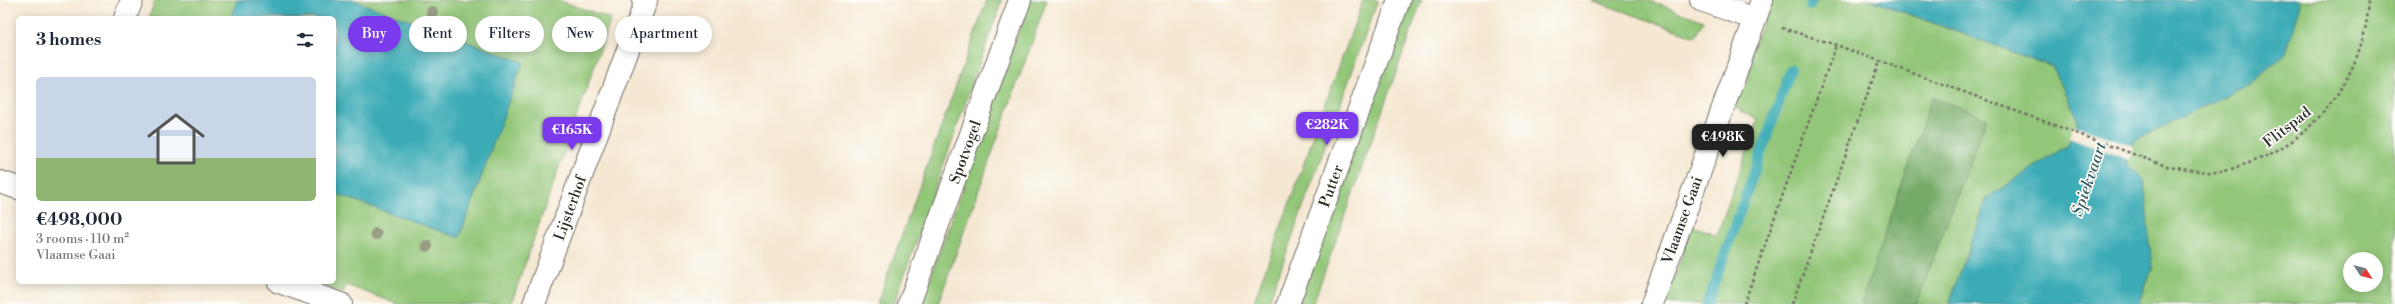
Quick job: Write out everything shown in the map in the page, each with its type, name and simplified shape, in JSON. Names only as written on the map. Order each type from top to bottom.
[{"type":"street","points":[[126,16],[132,0]]},
{"type":"street","name":"Lijsterhof","points":[[534,304],[646,1],[643,0]]},
{"type":"street","name":"Spotvogel","points":[[909,304],[1020,0]]},
{"type":"street","name":"Putter","points":[[1288,304],[1399,0]]},
{"type":"street","points":[[1701,0],[1758,10]]},
{"type":"street","name":"Vlaamse Gaai","points":[[1652,304],[1758,10]]},
{"type":"street","points":[[0,182],[16,187]]},
{"type":"street","points":[[285,284],[341,304]]},
{"type":"path","name":"Flitspad","points":[[1758,10],[1836,45],[2037,121],[2166,166],[2218,173],[2268,157],[2317,120],[2342,90],[2360,54],[2368,22],[2369,0]]},
{"type":"path","points":[[1744,304],[1836,45]]},
{"type":"path","points":[[1792,304],[1879,62]]},
{"type":"green space","points":[[155,0],[558,0],[603,16],[552,16],[552,52],[599,52],[511,304],[398,304],[346,285],[343,293],[318,284],[336,284],[336,16],[150,16]]},
{"type":"green space","points":[[987,0],[1002,0],[894,304],[877,304]]},
{"type":"green space","points":[[1030,0],[1047,0],[938,304],[921,304]]},
{"type":"green space","points":[[1363,0],[1378,0],[1268,304],[1253,304]]},
{"type":"green space","points":[[1407,0],[1422,0],[1313,304],[1299,304]]},
{"type":"green space","points":[[1591,0],[1647,0],[1704,21],[1696,37]]},
{"type":"green space","points":[[1770,0],[1871,0],[2053,67],[2078,121],[2068,145],[1987,198],[1949,304],[1665,304],[1693,226],[1717,235],[1758,120],[1732,106]]},
{"type":"green space","points":[[2299,0],[2395,0],[2395,304],[2139,304],[2152,268],[2126,163],[2135,140],[2252,83],[2300,4]]},
{"type":"green space","points":[[607,18],[611,19],[607,30]]},
{"type":"green space","points":[[1932,97],[1987,118],[1916,304],[1861,304]]},
{"type":"water","points":[[237,0],[353,0],[397,16],[348,16],[348,52],[401,52],[401,18],[409,20],[409,52],[467,52],[467,42],[475,44],[475,52],[496,52],[523,62],[459,238],[336,194],[336,16],[232,16]]},
{"type":"water","name":"Spiekvaart","points":[[1871,0],[2299,0],[2300,4],[2286,53],[2252,83],[2135,140],[2126,163],[2144,180],[2152,268],[2139,304],[1949,304],[1987,198],[2068,145],[2078,121],[2053,67]]},
{"type":"pier","points":[[2074,125],[2134,146],[2129,160],[2069,138]]},
{"type":"waterway","points":[[1810,6],[1812,0]]},
{"type":"waterway","points":[[1707,304],[1791,69]]}]
